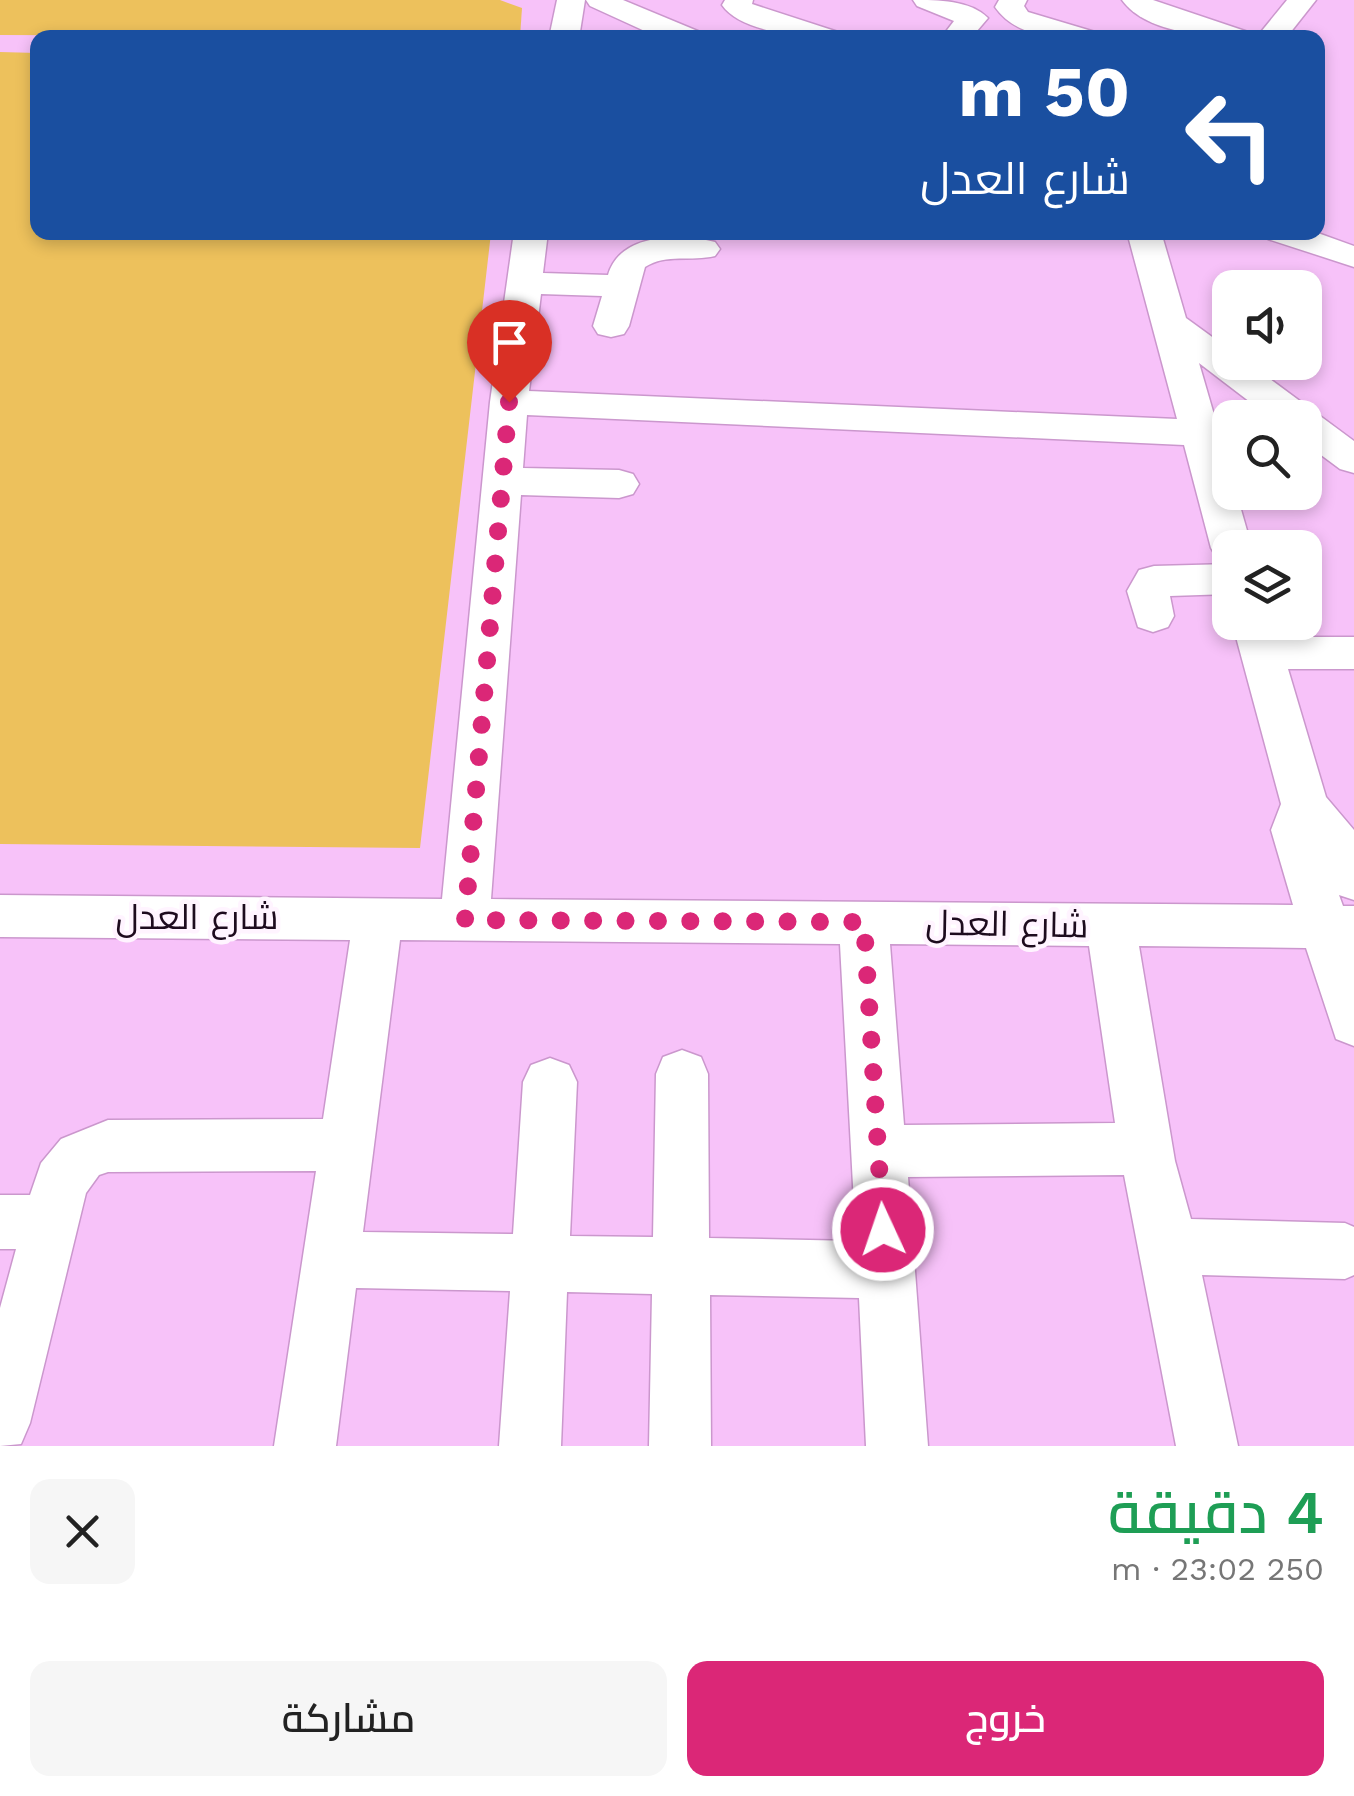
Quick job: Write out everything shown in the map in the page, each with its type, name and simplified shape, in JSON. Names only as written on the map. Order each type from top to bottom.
[{"type":"street","points":[[565,30],[571,0]]},
{"type":"street","points":[[600,0],[664,17],[680,30]]},
{"type":"street","points":[[739,0],[736,4],[742,10],[802,30]]},
{"type":"street","points":[[926,0],[974,18],[963,30]]},
{"type":"street","points":[[1014,0],[1009,7],[1018,18],[1058,30]]},
{"type":"street","points":[[1136,0],[1147,10],[1212,30]]},
{"type":"street","points":[[1277,30],[1302,0]]},
{"type":"street","points":[[465,920],[509,402],[530,240]]},
{"type":"street","points":[[1146,240],[1227,530]]},
{"type":"street","points":[[1304,240],[1354,257]]},
{"type":"street","points":[[611,326],[629,262],[636,256],[658,248],[703,249]]},
{"type":"street","points":[[524,284],[622,286]]},
{"type":"street","points":[[1169,323],[1272,400]]},
{"type":"street","points":[[509,402],[1200,433]]},
{"type":"street","points":[[1322,436],[1354,460]]},
{"type":"street","points":[[502,481],[620,484]]},
{"type":"street","points":[[1154,616],[1148,592],[1154,581],[1212,579]]},
{"type":"street","points":[[1258,640],[1305,808],[1332,833],[1354,880]]},
{"type":"street","points":[[1270,640],[1354,653]]},
{"type":"street","points":[[1305,808],[1296,820],[1296,830],[1339,927],[1354,1023]]},
{"type":"street","name":"شارع العدل","points":[[0,916],[1339,927]]},
{"type":"street","points":[[304,1446],[378,919]]},
{"type":"street","points":[[864,922],[897,1446]]},
{"type":"street","points":[[1110,926],[1148,1161],[1154,1175],[1207,1446]]},
{"type":"street","points":[[680,1446],[682,1074]]},
{"type":"street","points":[[530,1446],[550,1082]]},
{"type":"street","points":[[0,1423],[26,1222],[80,1157],[94,1149],[346,1146]]},
{"type":"street","points":[[878,1151],[1126,1149],[1148,1161]]},
{"type":"street","points":[[1168,1246],[1346,1251]]},
{"type":"street","points":[[330,1259],[886,1270]]},
{"type":"shaded area","points":[[0,0],[500,0],[522,8],[520,30],[30,30],[30,35],[0,35]]},
{"type":"shaded area","points":[[0,52],[30,53],[30,240],[490,240],[420,848],[0,844]]},
{"type":"route","points":[[509,402],[465,920],[864,922],[883,1230]]}]
